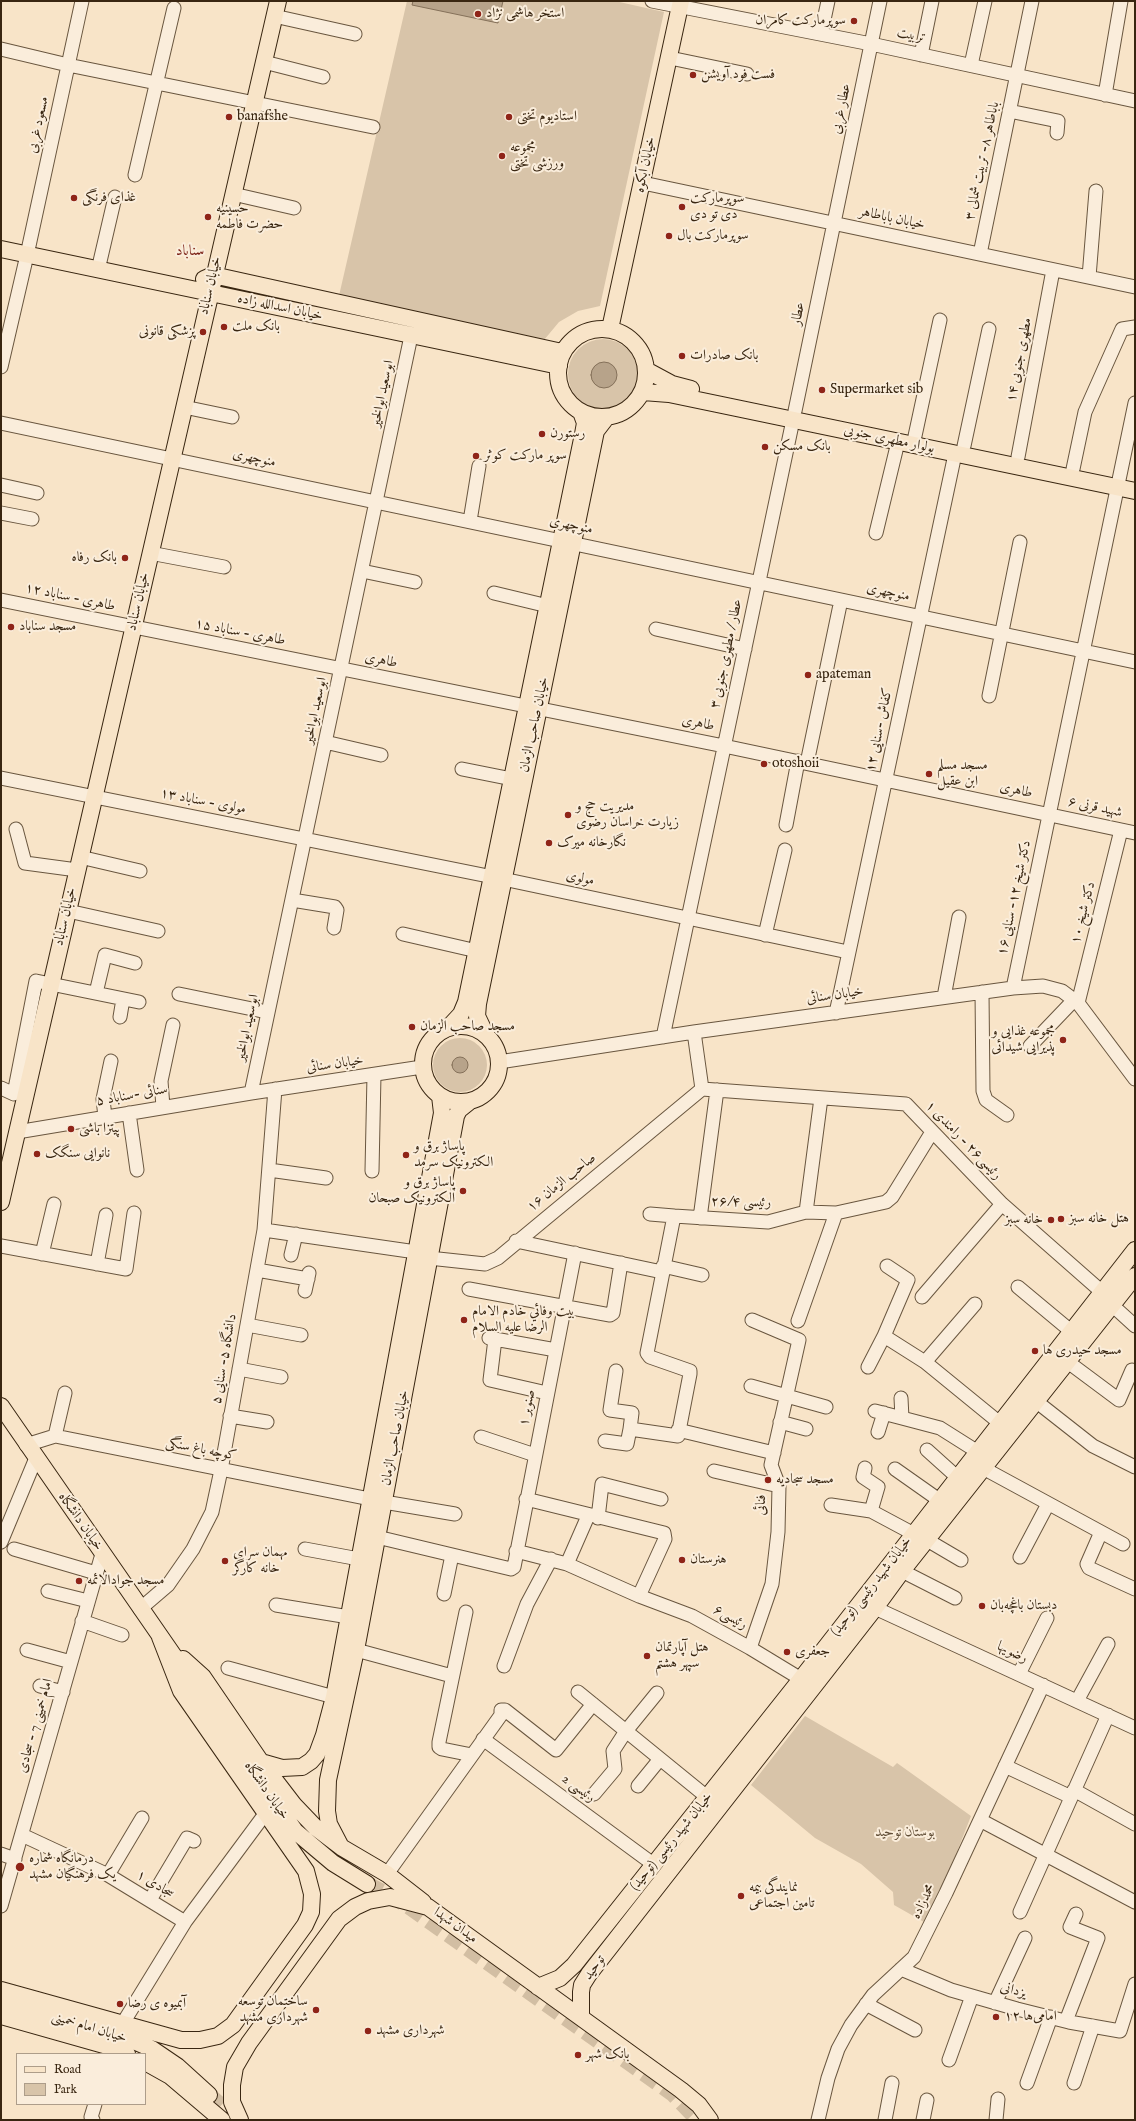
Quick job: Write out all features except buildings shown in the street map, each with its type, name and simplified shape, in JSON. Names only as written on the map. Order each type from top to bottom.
[{"type":"main road","name":"خیابان آبکوه","points":[[610,330],[670,58],[680,4]]},
{"type":"main road","name":"خیابان سناباد","points":[[1,1202],[276,9]]},
{"type":"main road","name":"خیابان اسدالله زاده","points":[[1,249],[412,336],[560,359]]},
{"type":"main road","name":"خیابان اسدالله زاده","points":[[214,276],[560,359]]},
{"type":"main road","points":[[163,283],[195,282],[214,276]]},
{"type":"main road","points":[[598,329],[610,330],[626,336],[639,348],[644,358],[646,381],[643,392],[628,410],[618,415],[606,418],[594,417],[581,412],[566,399],[560,389],[558,377],[560,359],[577,337],[598,329]]},
{"type":"main road","name":"بولوار مطهری جنوبی","points":[[646,370],[672,384],[898,442],[1018,457],[1073,469],[1118,483],[1135,491]]},
{"type":"main road","name":"بولوار مطهری جنوبی","points":[[643,392],[669,394],[915,436],[960,450],[1118,483],[1135,481]]},
{"type":"main road","name":"خیابان صاحب الزمان","points":[[448,1028],[461,1014],[466,1002],[477,951],[498,878],[567,542],[584,428],[584,418],[581,412]]},
{"type":"main road","name":"خیابان صاحب الزمان","points":[[486,1035],[477,1016],[478,1004],[512,779],[533,707],[548,606],[567,542],[596,431],[606,418]]},
{"type":"main road","points":[[261,1762],[286,1769],[302,1767],[311,1761],[322,1744],[334,1697],[359,1559],[377,1500],[423,1255],[456,1116],[459,1110],[469,1102],[482,1096],[490,1090],[498,1072],[499,1062],[493,1043],[486,1035],[468,1027],[448,1028],[436,1036],[426,1047],[422,1067],[429,1086],[440,1096],[453,1102],[469,1102]]},
{"type":"main road","points":[[423,1255],[442,1113],[440,1096]]},
{"type":"main road","name":"خیابان شهید رئیسی (توحید)","points":[[612,1944],[875,1608],[902,1570],[939,1500],[1135,1250]]},
{"type":"main road","name":"خیابان شهید رئیسی (توحید)","points":[[538,1987],[560,1978],[574,1965],[801,1679],[920,1537],[983,1468],[1038,1402],[1135,1276]]},
{"type":"main road","name":"خیابان دانشگاه","points":[[1,1406],[26,1445],[295,1831],[333,1863],[367,1884]]},
{"type":"main road","name":"خیابان صاحب الزمان","points":[[341,1847],[329,1824],[327,1812],[328,1780],[356,1650],[377,1537],[377,1500]]},
{"type":"main road","points":[[160,1637],[203,1677],[261,1762],[294,1805],[316,1828],[341,1847],[387,1874],[428,1907]]},
{"type":"main road","points":[[1,1990],[181,2040],[200,2040],[218,2036],[233,2025],[305,1925],[311,1912],[312,1894],[309,1880],[288,1844],[265,1814],[181,1691],[160,1637]]},
{"type":"main road","name":"میدان شهدا","points":[[240,2120],[232,2102],[232,2085],[235,2067],[249,2043],[339,1919],[355,1907],[368,1901],[390,1897],[428,1907],[681,2090],[700,2113],[710,2120]]},
{"type":"main road","name":"توحید","points":[[581,2017],[582,1985],[612,1944]]},
{"type":"main road","name":"خیابان امام خمینی","points":[[1,2002],[120,2035],[152,2050],[177,2066],[209,2095]]},
{"type":"main road","points":[[1,2016],[123,2053]]},
{"type":"main road","points":[[146,2063],[170,2076],[208,2110],[222,2120]]},
{"type":"street","name":"مسعود غربی","points":[[1,367],[82,1]]},
{"type":"street","name":"تربیت","points":[[652,1],[680,4],[1135,101]]},
{"type":"street","points":[[821,34],[828,1]]},
{"type":"street","name":"عطار غربی","points":[[834,223],[880,1]]},
{"type":"street","points":[[921,55],[932,1]]},
{"type":"street","points":[[971,66],[985,1]]},
{"type":"street","name":"باباطاهر ۸- تربیت شمالی ۳","points":[[980,254],[1032,1]]},
{"type":"street","points":[[1105,95],[1121,1]]},
{"type":"street","points":[[136,175],[174,8]]},
{"type":"street","points":[[276,9],[355,34]]},
{"type":"street","points":[[1,49],[68,65],[373,127]]},
{"type":"street","points":[[670,58],[747,74]]},
{"type":"street","points":[[264,62],[323,77]]},
{"type":"street","points":[[1009,111],[1058,121],[1057,133]]},
{"type":"street","name":"خیابان باباطاهر","points":[[643,183],[1135,287]]},
{"type":"street","points":[[1089,277],[1096,191]]},
{"type":"street","points":[[233,194],[294,208]]},
{"type":"street","points":[[98,270],[115,197]]},
{"type":"street","name":"عطار","points":[[794,415],[834,223]]},
{"type":"street","name":"مطهری جنوبی ۱۴","points":[[1018,457],[1053,270]]},
{"type":"street","points":[[915,436],[940,320]]},
{"type":"street","points":[[1073,469],[1088,405],[1122,329],[1135,327]]},
{"type":"street","name":"کفاش -سنایی ۱۲","points":[[836,1012],[920,617],[989,329]]},
{"type":"street","name":"ابوسعید ابوالخیر","points":[[252,1093],[267,1012],[412,336]]},
{"type":"street","name":"دکتر شیخ ۱۲- سنایی ۱۶","points":[[1013,988],[1135,404]]},
{"type":"street","points":[[184,407],[232,416]]},
{"type":"street","name":"عطار / مطهری جنوبی ۳","points":[[663,1037],[794,415]]},
{"type":"street","name":"منوچهری","points":[[1,423],[1135,662]]},
{"type":"street","points":[[876,533],[898,442]]},
{"type":"street","points":[[470,521],[479,466]]},
{"type":"street","points":[[1,485],[37,492]]},
{"type":"street","points":[[1,513],[32,519]]},
{"type":"street","points":[[989,696],[1020,542]]},
{"type":"street","points":[[150,553],[224,567]]},
{"type":"street","points":[[362,571],[415,582]]},
{"type":"street","points":[[494,593],[548,606]]},
{"type":"street","name":"طاهری - سناباد ۱۲","points":[[1,600],[133,628]]},
{"type":"street","points":[[786,825],[841,600]]},
{"type":"street","name":"طاهری - سناباد ۱۵","points":[[133,628],[341,670]]},
{"type":"street","points":[[656,629],[745,649]]},
{"type":"street","name":"طاهری","points":[[341,670],[533,707],[1049,814]]},
{"type":"street","points":[[325,742],[381,755]]},
{"type":"street","points":[[462,770],[512,779]]},
{"type":"street","name":"مولوی - سناباد ۱۳","points":[[1,778],[305,839]]},
{"type":"street","name":"شهید قرنی ۶","points":[[1049,814],[1135,833]]},
{"type":"street","points":[[16,829],[25,863],[79,864],[140,871]]},
{"type":"street","name":"دکتر شیخ ۱۰","points":[[1076,1002],[1121,830]]},
{"type":"street","name":"مولوی","points":[[305,839],[848,952]]},
{"type":"street","points":[[765,935],[785,850]]},
{"type":"street","points":[[292,900],[335,907],[337,910],[334,928]]},
{"type":"street","points":[[68,911],[158,931]]},
{"type":"street","points":[[944,997],[959,917]]},
{"type":"street","points":[[403,934],[477,951]]},
{"type":"street","points":[[96,993],[105,955],[135,963]]},
{"type":"street","points":[[1,1088],[14,1094],[36,981],[139,1002]]},
{"type":"street","name":"خیابان سنائی","points":[[499,1062],[836,1012],[1013,988],[1043,986],[1062,991],[1076,1002],[1135,1079]]},
{"type":"street","points":[[982,992],[984,1092],[986,1100],[1007,1115]]},
{"type":"street","points":[[180,994],[267,1012]]},
{"type":"street","points":[[120,1017],[123,999]]},
{"type":"street","points":[[1030,1046],[1076,1002]]},
{"type":"street","points":[[164,1107],[161,1081],[174,1025]]},
{"type":"street","points":[[694,1032],[702,1088]]},
{"type":"street","points":[[105,1117],[103,1099],[111,1061]]},
{"type":"street","name":"خیابان سنائی","points":[[252,1093],[422,1067]]},
{"type":"street","points":[[372,1171],[374,1075]]},
{"type":"street","name":"رئیسی۲۶ - رامندی ۱","points":[[702,1088],[906,1104],[1002,1204],[1102,1292]]},
{"type":"street","name":"صاحب الزمان ۱۶","points":[[264,1230],[485,1264],[498,1258],[516,1241],[702,1088]]},
{"type":"street","name":"دانشگاه ۵- سنایی ۵","points":[[140,1609],[168,1585],[193,1549],[212,1512],[221,1470],[264,1230],[275,1089]]},
{"type":"street","points":[[700,1218],[718,1090]]},
{"type":"street","name":"سنائی -سناباد ۵","points":[[17,1132],[252,1093]]},
{"type":"street","points":[[806,1212],[821,1098]]},
{"type":"street","points":[[129,1113],[137,1170]]},
{"type":"street","name":"رئیسی ۲۶/۴","points":[[650,1214],[768,1222],[806,1212],[836,1213],[890,1200],[932,1132]]},
{"type":"street","points":[[269,1170],[326,1178]]},
{"type":"street","points":[[42,1254],[54,1204]]},
{"type":"street","points":[[922,1297],[1002,1204]]},
{"type":"street","points":[[1,1246],[126,1269],[134,1213]]},
{"type":"street","points":[[798,1321],[836,1213]]},
{"type":"street","points":[[97,1264],[106,1215]]},
{"type":"street","points":[[674,1216],[647,1353],[648,1355],[690,1371],[678,1433]]},
{"type":"street","points":[[291,1255],[296,1234]]},
{"type":"street","points":[[516,1241],[621,1263],[702,1275]]},
{"type":"street","name":"صنوبر ۱","points":[[452,1555],[513,1569],[575,1254]]},
{"type":"street","points":[[468,1289],[612,1314],[621,1263]]},
{"type":"street","points":[[868,1367],[884,1336],[908,1280],[887,1266]]},
{"type":"street","points":[[257,1270],[307,1281]]},
{"type":"street","points":[[1018,1287],[1072,1332]]},
{"type":"street","points":[[925,1362],[975,1304]]},
{"type":"street","points":[[1112,1305],[1135,1326]]},
{"type":"street","name":"فنائی","points":[[750,1648],[772,1584],[778,1532],[779,1486],[771,1465],[799,1340],[752,1320]]},
{"type":"street","points":[[247,1325],[301,1334]]},
{"type":"street","points":[[884,1336],[925,1362],[1000,1424]]},
{"type":"street","points":[[548,1393],[490,1380],[492,1338],[556,1350]]},
{"type":"street","points":[[1068,1362],[1119,1400],[1132,1370]]},
{"type":"street","points":[[239,1369],[281,1377]]},
{"type":"street","points":[[605,1441],[627,1444],[630,1429],[632,1413],[610,1410],[616,1371]]},
{"type":"street","points":[[751,1386],[826,1407]]},
{"type":"street","points":[[55,1436],[65,1392]]},
{"type":"street","points":[[901,1398],[902,1418]]},
{"type":"street","points":[[1038,1402],[1093,1446],[1135,1467]]},
{"type":"street","points":[[878,1432],[879,1412],[940,1428],[978,1452]]},
{"type":"street","points":[[230,1416],[267,1422]]},
{"type":"street","points":[[780,1422],[806,1428]]},
{"type":"street","points":[[630,1429],[678,1433],[774,1454]]},
{"type":"street","name":"کوچه باغ سنگی","points":[[26,1445],[55,1436],[221,1470],[455,1514]]},
{"type":"street","points":[[481,1437],[535,1455]]},
{"type":"street","points":[[927,1450],[957,1477]]},
{"type":"street","points":[[1,1542],[36,1458]]},
{"type":"street","points":[[865,1468],[863,1477],[878,1487],[871,1511]]},
{"type":"street","points":[[983,1468],[1123,1544]]},
{"type":"street","points":[[895,1469],[939,1500]]},
{"type":"street","points":[[714,1471],[779,1486]]},
{"type":"street","points":[[567,1564],[593,1517],[602,1484],[661,1499]]},
{"type":"street","points":[[526,1499],[593,1517],[664,1533],[666,1536],[639,1596]]},
{"type":"street","points":[[1020,1557],[1048,1504]]},
{"type":"street","points":[[831,1505],[871,1511],[961,1560]]},
{"type":"street","points":[[1101,1532],[1087,1564],[1089,1568],[1135,1589]]},
{"type":"street","points":[[377,1537],[452,1555],[444,1594]]},
{"type":"street","points":[[14,1549],[96,1573]]},
{"type":"street","points":[[306,1549],[359,1559]]},
{"type":"street","name":"رئیسی۶","points":[[516,1550],[567,1564],[639,1596],[692,1616],[750,1648],[801,1679]]},
{"type":"street","name":"امام خمینی 7 - سجادی","points":[[1,1906],[102,1554]]},
{"type":"street","points":[[504,1666],[527,1604],[551,1560]]},
{"type":"street","points":[[902,1570],[955,1598]]},
{"type":"street","points":[[48,1591],[88,1601]]},
{"type":"street","points":[[276,1605],[349,1617]]},
{"type":"street","name":"رضویها","points":[[875,1608],[1135,1728]]},
{"type":"street","points":[[466,1612],[439,1747],[472,1755]]},
{"type":"street","points":[[1019,1674],[1047,1618]]},
{"type":"street","points":[[82,1621],[122,1635]]},
{"type":"street","points":[[1078,1701],[1108,1644]]},
{"type":"street","points":[[27,1650],[71,1662]]},
{"type":"street","points":[[356,1650],[452,1676]]},
{"type":"street","points":[[228,1668],[334,1697]]},
{"type":"street","name":"محمدزاده","points":[[818,2120],[828,2078],[838,2049],[851,2025],[873,1995],[914,1957],[946,1893],[1043,1685]]},
{"type":"street","points":[[40,1686],[62,1692]]},
{"type":"street","points":[[578,1692],[707,1797]]},
{"type":"street","points":[[594,1794],[615,1769],[613,1751],[626,1731],[657,1693]]},
{"type":"street","points":[[387,1874],[501,1715],[501,1710],[505,1710],[556,1750],[593,1704]]},
{"type":"street","points":[[1020,1912],[1108,1715]]},
{"type":"street","name":"رئیسی 2","points":[[483,1739],[653,1864]]},
{"type":"street","points":[[638,1786],[660,1759]]},
{"type":"street","points":[[1005,1766],[1073,1793],[1135,1824]]},
{"type":"street","points":[[123,2023],[185,1922],[265,1814]]},
{"type":"street","points":[[108,1876],[142,1818]]},
{"type":"street","points":[[980,1820],[1045,1856],[1135,1902]]},
{"type":"street","name":"سجادی ۱","points":[[22,1835],[108,1876],[185,1922]]},
{"type":"street","points":[[150,1900],[187,1838],[194,1841]]},
{"type":"street","points":[[1,1854],[15,1859]]},
{"type":"street","points":[[1066,2021],[1098,1938],[1070,1927],[1076,1914]]},
{"type":"street","points":[[995,2003],[1025,1938]]},
{"type":"street","name":"یزدانی","points":[[901,1969],[951,1990],[995,2003],[1051,2018],[1120,2031],[1131,2007]]},
{"type":"street","points":[[1131,2007],[1135,1984]]},
{"type":"street","points":[[949,2060],[972,1996]]},
{"type":"street","points":[[866,2004],[915,2030]]},
{"type":"street","points":[[1027,2083],[1051,2018]]},
{"type":"street","points":[[1074,2083],[1093,2026]]},
{"type":"street","points":[[885,2120],[892,2083]]},
{"type":"street","points":[[996,2120],[998,2099]]},
{"type":"street","points":[[923,2120],[927,2100]]},
{"type":"street","points":[[94,2120],[91,2117],[95,2105]]},
{"type":"green space","name":"مجموعه ورزشی تختی","points":[[407,1],[615,1],[664,12],[600,306],[578,311],[559,322],[544,340],[338,300]]},
{"type":"green space","points":[[603,339],[622,345],[632,355],[638,374],[632,393],[622,403],[603,409],[584,403],[574,393],[568,374],[574,355],[584,345]]},
{"type":"green space","points":[[460,1038],[470,1040],[479,1046],[485,1055],[487,1065],[485,1075],[479,1084],[470,1090],[460,1092],[450,1090],[441,1084],[435,1075],[433,1065],[435,1055],[441,1046],[450,1040]]},
{"type":"green space","name":"بوستان توحید","points":[[805,1716],[893,1767],[897,1763],[971,1816],[942,1890],[924,1922],[894,1905],[893,1892],[861,1864],[815,1838],[751,1785]]},
{"type":"shaded area","name":"استخر هاشمی نژاد","points":[[413,1],[503,1],[498,23],[412,5]]},
{"type":"shaded area","points":[[604,362],[613,366],[617,375],[613,384],[604,388],[595,384],[591,375],[595,366]]},
{"type":"shaded area","points":[[457,1057],[463,1057],[468,1062],[466,1071],[463,1073],[457,1073],[452,1068],[452,1062]]},
{"type":"tunnel","points":[[367,1884],[404,1903],[673,2094],[698,2120]]},
{"type":"tunnel","points":[[209,2095],[237,2120]]},
{"type":"place","name":"استخر هاشمی نژاد","points":[[478,14]]},
{"type":"place","name":"سوپرمارکت کامران","points":[[854,21]]},
{"type":"place","name":"فست فود آویشن","points":[[693,75]]},
{"type":"place","name":"banafshe","points":[[229,117]]},
{"type":"place","name":"استادیوم تختی","points":[[509,117]]},
{"type":"place","name":"مجموعه ورزشی تختی","points":[[502,156]]},
{"type":"place","name":"غذای فرنگی","points":[[74,198]]},
{"type":"place","name":"سوپرمارکت دی تو دی","points":[[682,207]]},
{"type":"place","name":"حسینیه حضرت فاطمه","points":[[208,217]]},
{"type":"place","name":"سوپرمارکت بال","points":[[669,236]]},
{"type":"place","name":"بانک ملت","points":[[224,327]]},
{"type":"place","name":"پزشکی قانونی","points":[[203,332]]},
{"type":"place","name":"بانک صادرات","points":[[682,356]]},
{"type":"place","name":"Supermarket sib","points":[[822,390]]},
{"type":"place","name":"رستورن","points":[[542,434]]},
{"type":"place","name":"بانک مسکن","points":[[765,447]]},
{"type":"place","name":"سوپر مارکت کوثر","points":[[476,456]]},
{"type":"place","name":"بانک رفاه","points":[[125,558]]},
{"type":"place","name":"مسجد سناباد","points":[[11,627]]},
{"type":"place","name":"apateman","points":[[808,675]]},
{"type":"place","name":"otoshoii","points":[[764,764]]},
{"type":"place","name":"مسجد مسلم ابن عقیل","points":[[929,774]]},
{"type":"place","name":"مدیریت حج و زیارت خراسان رضوی","points":[[568,815]]},
{"type":"place","name":"نگارخانه میرک","points":[[549,843]]},
{"type":"place","name":"مسجد صاحب الزمان","points":[[412,1027]]},
{"type":"place","name":"مجموعه غذایی و پذیرایی شیدائی","points":[[1063,1040]]},
{"type":"place","name":"پیتزا باشی","points":[[71,1129]]},
{"type":"place","name":"نانوایی سنگک","points":[[37,1154]]},
{"type":"place","name":"پاساژ برق و الکترونیک سرمد","points":[[406,1155]]},
{"type":"place","name":"پاساژ برق و الکترونیک صبحان","points":[[463,1191]]},
{"type":"place","name":"هتل خانه سبز","points":[[1061,1219]]},
{"type":"place","name":"خانه سبز","points":[[1051,1220]]},
{"type":"place","name":"بيت وفائي خادم الامام الرضا عليه السلام","points":[[464,1320]]},
{"type":"place","name":"مسجد حیدری ها","points":[[1035,1351]]},
{"type":"place","name":"مسجد سجادیه","points":[[768,1480]]},
{"type":"place","name":"هنرستان","points":[[682,1560]]},
{"type":"place","name":"مهمان سرای خانه کارگر","points":[[225,1561]]},
{"type":"place","name":"مسجد جوادالائمه","points":[[79,1581]]},
{"type":"place","name":"دبستان باغچه‌بان","points":[[982,1606]]},
{"type":"place","name":"جعفری","points":[[787,1652]]},
{"type":"place","name":"هتل آپارتمان سپهر هشتم","points":[[647,1656]]},
{"type":"place","name":"درمانگاه شماره یک فرهنگیان مشهد","points":[[20,1867]]},
{"type":"place","name":"نمایندگی بیمه تامین اجتماعی","points":[[741,1896]]},
{"type":"place","name":"آبمیوه ی رضا","points":[[120,2004]]},
{"type":"place","name":"ساختمان توسعه شهرداری مشهد","points":[[316,2010]]},
{"type":"place","name":"۱۲ امامی‌ها","points":[[996,2017]]},
{"type":"place","name":"شهرداری مشهد","points":[[368,2031]]},
{"type":"place","name":"بانک شهر","points":[[578,2055]]},
{"type":"district","name":"سناباد","points":[[190,252]]}]
